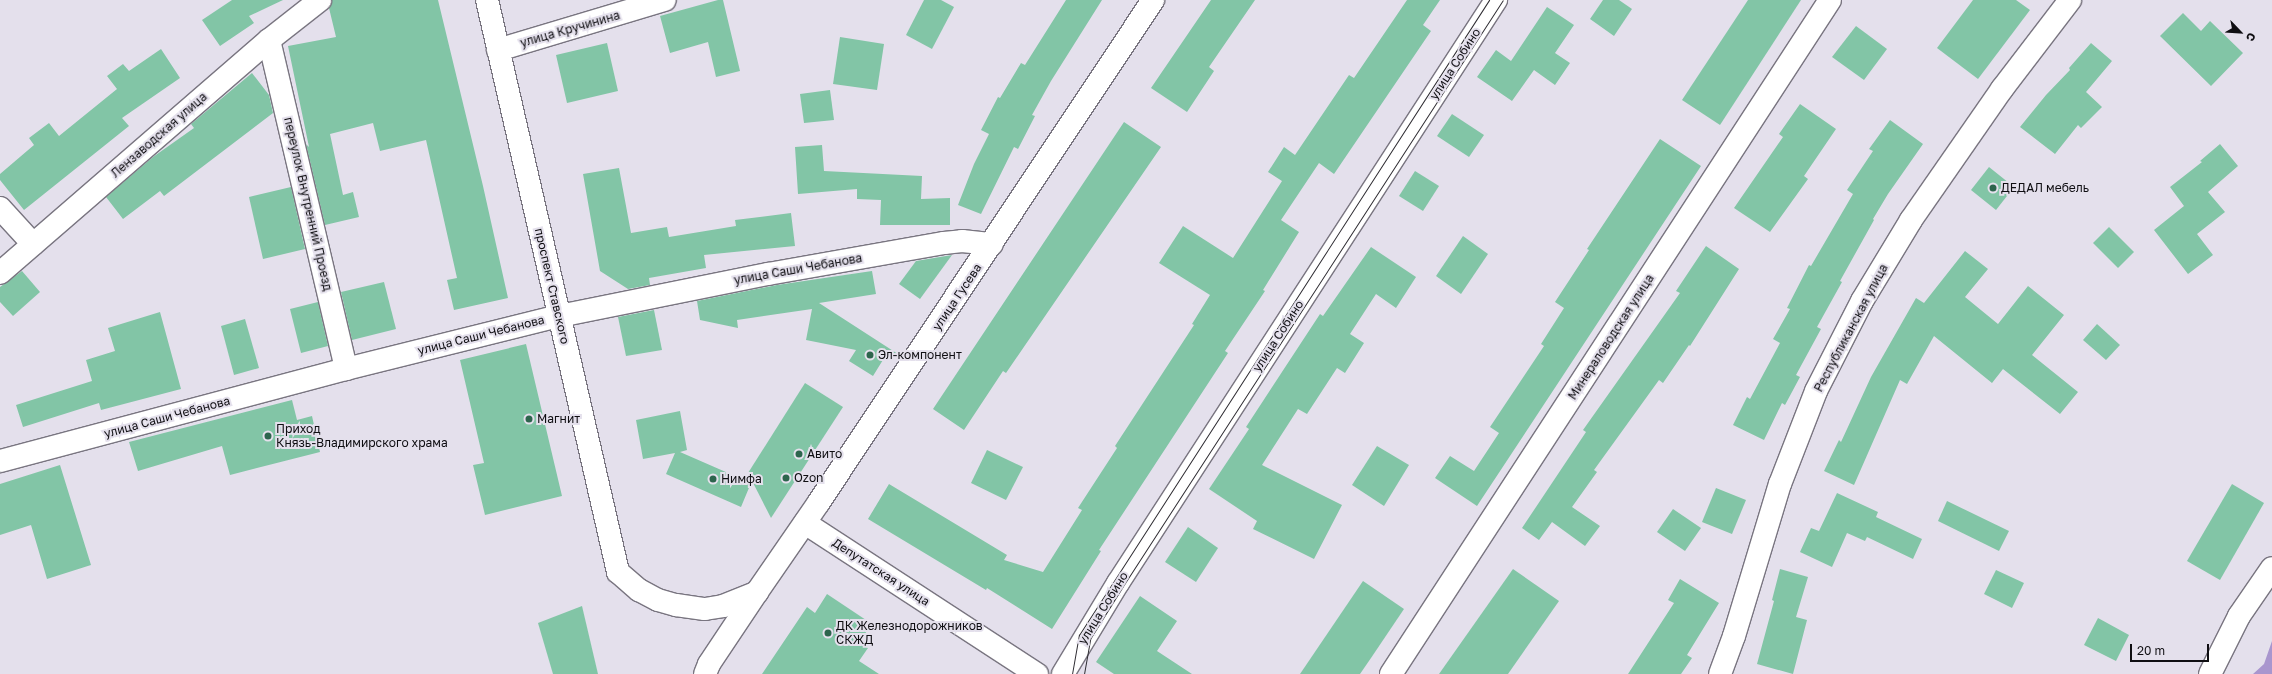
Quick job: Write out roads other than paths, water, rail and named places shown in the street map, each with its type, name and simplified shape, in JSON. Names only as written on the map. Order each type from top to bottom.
[{"type":"street","name":"Лензаводская улица","points":[[0,273],[269,40],[320,0]]},
{"type":"street","name":"проспект Ставского","points":[[487,0],[618,572],[639,590],[658,600],[676,605],[705,609],[723,606],[757,592]]},
{"type":"street","name":"улица Кручинина","points":[[498,50],[665,0]]},
{"type":"street","name":"улица Гусева","points":[[705,674],[709,664],[992,244],[1153,0]]},
{"type":"street","name":"улица Собино","points":[[1063,674],[1118,583],[1496,0]]},
{"type":"street","name":"Минераловодская улица","points":[[1391,674],[1830,0]]},
{"type":"street","name":"Республиканская улица","points":[[1720,674],[1734,636],[1783,477],[1816,391],[1862,301],[1911,220],[2002,89],[2070,0]]},
{"type":"street","name":"переулок Внутренний Проезд","points":[[269,40],[346,369]]},
{"type":"street","points":[[0,208],[33,244]]},
{"type":"street","name":"улица Саши Чебанова","points":[[0,461],[346,369],[559,316],[768,274],[944,243],[962,241],[992,244]]},
{"type":"street","name":"Депутатская улица","points":[[805,523],[1038,674]]},
{"type":"street","points":[[2210,674],[2239,616],[2272,568]]},
{"type":"tram line","points":[[1072,674],[1079,635],[1489,0]]},
{"type":"tram line","points":[[1084,674],[1090,639],[1503,0]]},
{"type":"place","name":"ДЕДАЛ мебель","points":[[1993,188]]},
{"type":"place","name":"Эл-компонент","points":[[870,355]]},
{"type":"place","name":"Магнит","points":[[529,419]]},
{"type":"place","name":"Приход Князь-Владимирского храма","points":[[268,436]]},
{"type":"place","name":"Авито","points":[[799,454]]},
{"type":"place","name":"Ozon","points":[[786,478]]},
{"type":"place","name":"Нимфа","points":[[713,479]]},
{"type":"place","name":"ДК Железнодорожников СКЖД","points":[[828,633]]}]
